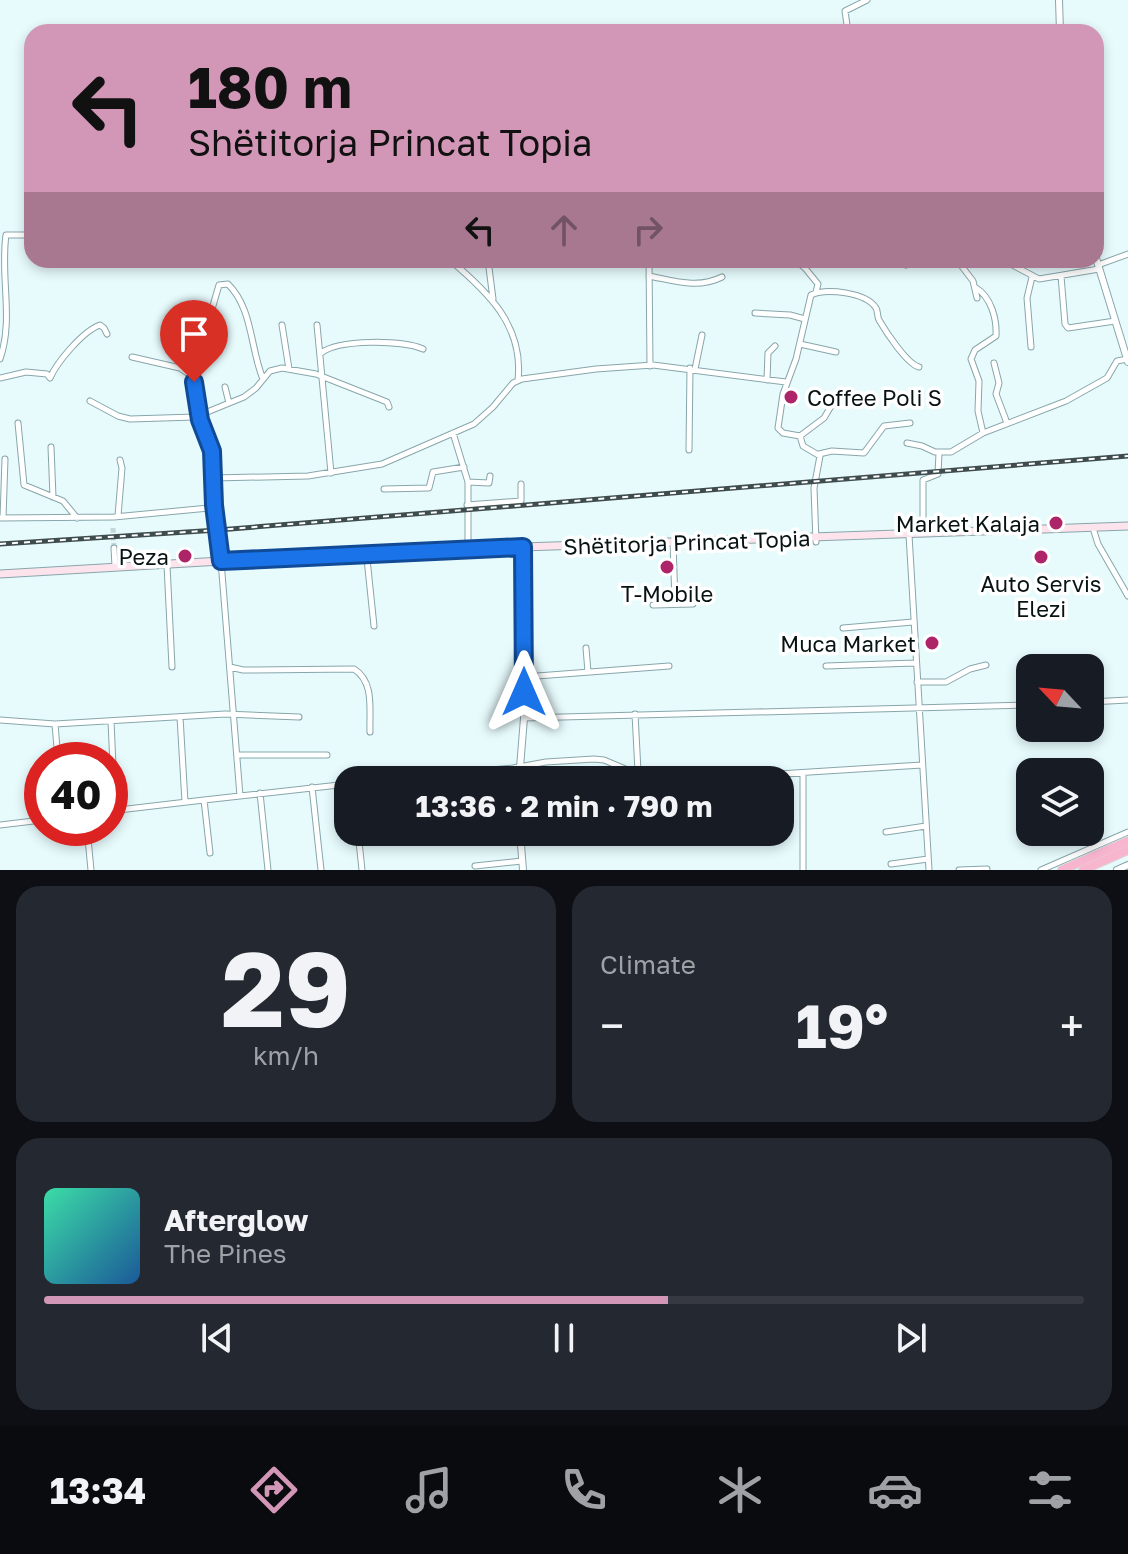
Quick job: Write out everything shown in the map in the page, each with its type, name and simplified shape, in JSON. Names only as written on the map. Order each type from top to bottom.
[{"type":"highway","points":[[1062,870],[1128,841]]},
{"type":"highway","points":[[1083,870],[1128,850]]},
{"type":"main road","name":"Shëtitorja Princat Topia","points":[[2,575],[115,566],[523,547],[816,540],[1128,526]]},
{"type":"street","points":[[847,24],[845,11],[867,0]]},
{"type":"street","points":[[1059,0],[1060,24]]},
{"type":"street","points":[[0,359],[8,328],[6,235],[24,235]]},
{"type":"street","points":[[1104,262],[1128,254]]},
{"type":"street","points":[[459,268],[501,309],[517,351],[518,380]]},
{"type":"street","points":[[489,268],[493,300]]},
{"type":"street","points":[[649,268],[650,366]]},
{"type":"street","points":[[805,268],[818,284],[816,292],[809,298],[800,344],[786,382],[778,428],[783,433],[800,436],[824,418],[837,396]]},
{"type":"street","points":[[962,268],[976,288],[989,299],[997,330],[996,336],[975,350],[971,359],[979,381],[978,411],[983,433]]},
{"type":"street","points":[[1017,268],[1032,277],[1044,279],[1086,268]]},
{"type":"street","points":[[907,443],[939,453],[957,449],[983,433],[1066,401],[1107,378],[1117,361],[1128,360],[1099,268]]},
{"type":"street","points":[[649,276],[699,285],[722,277]]},
{"type":"street","points":[[1061,276],[1068,328],[1115,321]]},
{"type":"street","points":[[1031,347],[1027,287],[1032,277]]},
{"type":"street","points":[[212,309],[219,285],[228,284],[247,316],[251,342],[263,379]]},
{"type":"street","points":[[976,288],[977,298]]},
{"type":"street","points":[[816,292],[848,293],[872,304],[908,360],[919,367]]},
{"type":"street","points":[[755,313],[805,319]]},
{"type":"street","points":[[0,378],[32,372],[47,374],[50,378],[66,354],[93,327],[100,325],[107,334]]},
{"type":"street","points":[[282,325],[289,369]]},
{"type":"street","points":[[317,325],[331,473]]},
{"type":"street","points":[[689,450],[692,369],[702,335]]},
{"type":"street","points":[[320,354],[334,346],[367,343],[410,345],[423,349]]},
{"type":"street","points":[[800,344],[836,352]]},
{"type":"street","points":[[767,380],[768,353],[775,346]]},
{"type":"street","points":[[132,357],[187,372],[194,382],[200,416],[212,451],[212,508],[221,561],[240,796]]},
{"type":"street","points":[[994,363],[999,383],[996,394],[1007,423]]},
{"type":"street","points":[[213,478],[331,473],[382,464],[474,424],[518,380],[596,369],[650,366],[786,382]]},
{"type":"street","points":[[90,401],[130,419],[200,416],[251,393],[274,369],[289,369],[321,377],[387,402],[389,407]]},
{"type":"street","points":[[225,387],[229,403]]},
{"type":"street","points":[[18,423],[24,485],[63,501],[77,518]]},
{"type":"street","points":[[800,436],[803,446],[819,454],[832,451],[864,453],[884,426],[910,423]]},
{"type":"street","points":[[453,433],[468,482],[468,550]]},
{"type":"street","points":[[51,447],[53,497]]},
{"type":"street","points":[[924,534],[923,480],[938,474],[939,453]]},
{"type":"street","points":[[816,540],[814,488],[819,454]]},
{"type":"street","points":[[5,459],[2,518],[77,518],[212,508]]},
{"type":"street","points":[[113,528],[122,468],[120,460]]},
{"type":"street","points":[[384,489],[429,488],[433,472],[464,467]]},
{"type":"street","points":[[468,482],[489,483],[490,476]]},
{"type":"street","points":[[467,505],[521,501],[521,484]]},
{"type":"street","points":[[1093,527],[1098,544],[1128,596]]},
{"type":"street","points":[[909,535],[929,870]]},
{"type":"street","points":[[673,542],[675,603]]},
{"type":"street","points":[[523,547],[524,718],[520,766],[604,760],[618,766]]},
{"type":"street","points":[[114,548],[115,566]]},
{"type":"street","points":[[367,559],[374,626]]},
{"type":"street","points":[[167,564],[172,667]]},
{"type":"street","points":[[653,605],[693,604]]},
{"type":"street","points":[[843,628],[913,622]]},
{"type":"street","points":[[586,648],[588,672]]},
{"type":"street","points":[[826,666],[915,663]]},
{"type":"street","points":[[917,682],[946,682],[970,669],[986,665]]},
{"type":"street","points":[[524,677],[669,666]]},
{"type":"street","points":[[229,667],[243,670],[354,669],[363,675],[369,689],[370,732]]},
{"type":"street","points":[[1104,701],[1128,700]]},
{"type":"street","points":[[524,718],[1016,705]]},
{"type":"street","points":[[0,720],[55,724],[233,714],[299,717]]},
{"type":"street","points":[[635,714],[638,766]]},
{"type":"street","points":[[180,717],[179,746],[185,802]]},
{"type":"street","points":[[111,721],[111,742]]},
{"type":"street","points":[[55,724],[56,742]]},
{"type":"street","points":[[237,755],[327,755]]},
{"type":"street","points":[[794,774],[922,765]]},
{"type":"street","points":[[803,774],[803,870]]},
{"type":"street","points":[[128,809],[334,785]]},
{"type":"street","points":[[312,787],[321,870]]},
{"type":"street","points":[[260,793],[268,870]]},
{"type":"street","points":[[204,800],[210,853]]},
{"type":"street","points":[[0,825],[24,822]]},
{"type":"street","points":[[886,832],[926,826]]},
{"type":"street","points":[[1041,870],[1128,832]]},
{"type":"street","points":[[89,846],[91,870]]},
{"type":"street","points":[[359,846],[362,870]]},
{"type":"street","points":[[521,846],[523,870]]},
{"type":"street","points":[[891,864],[928,859]]},
{"type":"street","points":[[475,866],[522,861]]},
{"type":"street","points":[[1117,870],[1128,865]]},
{"type":"street","points":[[959,870],[987,869]]},
{"type":"tunnel","points":[[113,528],[114,548]]},
{"type":"railway","points":[[0,544],[218,530],[1128,456]]},
{"type":"place","name":"Coffee Poli S","points":[[791,397]]},
{"type":"place","name":"Market Kalaja","points":[[1056,523]]},
{"type":"place","name":"Peza","points":[[185,556]]},
{"type":"place","name":"Auto Servis Elezi","points":[[1041,557]]},
{"type":"place","name":"T-Mobile","points":[[667,567]]},
{"type":"place","name":"Muca Market","points":[[932,643]]},
{"type":"route","points":[[194,382],[200,420],[212,451],[214,505],[221,561],[523,547],[524,692]]}]
